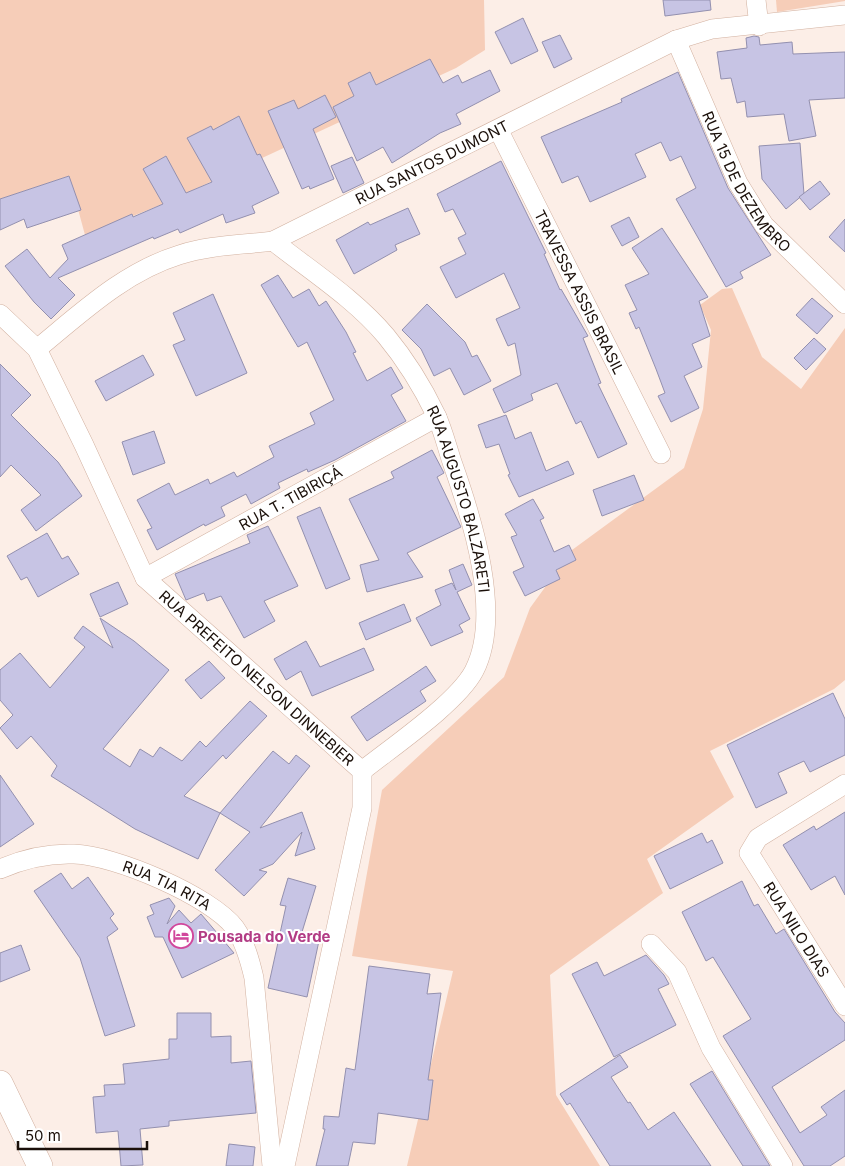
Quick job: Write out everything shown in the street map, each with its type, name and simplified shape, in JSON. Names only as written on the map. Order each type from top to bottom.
[{"type":"main road","points":[[0,1083],[40,1166]]},
{"type":"street","points":[[756,0],[759,26]]},
{"type":"street","name":"RUA SANTOS DUMONT","points":[[37,349],[100,296],[144,269],[179,254],[207,248],[273,241],[499,131],[676,40],[702,31],[845,15]]},
{"type":"street","name":"RUA 15 DE DEZEMBRO","points":[[676,40],[738,183],[764,225],[845,304]]},
{"type":"street","name":"TRAVESSA ASSIS BRASIL","points":[[499,131],[662,454]]},
{"type":"street","name":"RUA AUGUSTO BALZARETI","points":[[273,241],[345,297],[385,335],[412,372],[437,417],[459,480],[478,546],[484,592],[484,639],[474,671],[460,691],[362,771]]},
{"type":"street","name":"RUA PREFEITO NELSON DINNEBIER","points":[[0,314],[37,349],[146,578],[362,771],[362,808],[285,1166]]},
{"type":"street","name":"RUA T. TIBIRIÇÁ","points":[[146,578],[437,417]]},
{"type":"street","name":"RUA NILO DIAS","points":[[845,784],[758,838],[749,853],[845,1006]]},
{"type":"street","name":"RUA TIA RITA","points":[[0,870],[38,857],[54,854],[76,854],[101,859],[138,870],[192,896],[214,909],[235,928],[247,953],[258,1002],[272,1166]]},
{"type":"street","points":[[651,944],[677,972],[711,1048],[783,1166]]},
{"type":"shaded area","points":[[0,0],[484,0],[485,50],[456,68],[163,204],[85,235],[69,176],[0,199]]},
{"type":"shaded area","points":[[776,0],[845,0],[845,1],[777,12]]},
{"type":"shaded area","points":[[732,288],[762,357],[801,389],[845,328],[845,680],[834,689],[710,751],[734,797],[647,859],[663,893],[550,975],[556,1095],[600,1166],[407,1166],[453,971],[352,956],[382,790],[504,677],[530,608],[572,550],[684,468],[703,409],[711,330],[700,305],[722,289]]},
{"type":"building","points":[[663,0],[710,0],[711,10],[665,16]]},
{"type":"building","points":[[523,18],[538,51],[511,64],[495,32]]},
{"type":"building","points":[[560,35],[572,59],[554,68],[542,42]]},
{"type":"building","points":[[759,37],[760,45],[792,42],[793,54],[845,52],[845,98],[809,100],[816,136],[789,141],[784,114],[747,117],[745,101],[737,103],[731,78],[721,79],[717,52],[747,48],[746,38]]},
{"type":"building","points":[[430,59],[443,83],[458,75],[462,83],[490,70],[500,91],[456,114],[461,124],[440,133],[392,163],[383,147],[357,161],[333,107],[354,96],[348,83],[370,72],[376,85]]},
{"type":"building","points":[[678,72],[728,188],[771,255],[740,272],[743,278],[726,287],[676,199],[696,188],[681,156],[670,161],[661,142],[635,154],[646,177],[590,202],[578,176],[562,183],[541,137],[622,102],[621,99]]},
{"type":"building","points":[[325,95],[336,117],[313,129],[334,179],[310,189],[309,186],[302,189],[268,111],[294,100],[298,109]]},
{"type":"building","points":[[239,116],[257,155],[260,154],[279,193],[252,206],[255,213],[226,223],[223,214],[180,233],[178,229],[154,239],[153,237],[58,278],[75,295],[51,319],[34,302],[5,266],[27,249],[50,278],[68,259],[62,245],[132,214],[133,217],[163,204],[143,169],[166,156],[186,193],[212,182],[187,138],[211,126],[213,130]]},
{"type":"building","points":[[800,143],[804,194],[786,209],[762,179],[759,146]]},
{"type":"building","points":[[352,157],[364,183],[343,193],[331,166]]},
{"type":"building","points":[[501,161],[546,253],[544,254],[560,290],[588,336],[583,338],[601,383],[598,384],[627,444],[598,458],[581,421],[576,424],[557,383],[531,394],[533,400],[504,413],[493,389],[521,375],[515,343],[508,346],[496,319],[520,308],[504,273],[456,298],[440,267],[466,254],[458,238],[466,234],[453,209],[445,212],[437,194]]},
{"type":"building","points":[[69,176],[81,210],[27,228],[24,219],[0,230],[0,199]]},
{"type":"building","points":[[820,181],[830,194],[810,210],[799,197]]},
{"type":"building","points":[[408,208],[420,234],[395,245],[397,250],[354,274],[336,240],[368,222],[370,225]]},
{"type":"building","points":[[629,217],[639,237],[622,246],[611,226]]},
{"type":"building","points":[[845,219],[845,252],[829,237]]},
{"type":"building","points":[[662,228],[708,297],[699,301],[710,336],[692,344],[702,367],[684,376],[699,408],[671,422],[658,396],[665,393],[656,369],[639,327],[636,329],[629,313],[637,310],[625,285],[649,274],[632,248]]},
{"type":"building","points":[[278,275],[293,298],[309,289],[319,306],[326,301],[346,332],[356,352],[353,353],[367,381],[391,367],[403,388],[391,395],[406,421],[335,460],[308,472],[307,469],[278,483],[280,488],[251,504],[246,494],[221,507],[225,516],[205,526],[204,524],[157,550],[147,530],[152,528],[137,500],[169,483],[175,495],[208,479],[210,484],[234,472],[237,477],[274,457],[269,446],[315,424],[310,413],[334,400],[307,342],[298,347],[261,285]]},
{"type":"building","points":[[213,294],[247,373],[196,396],[173,345],[185,340],[173,313]]},
{"type":"building","points":[[812,298],[833,316],[817,334],[796,315]]},
{"type":"building","points":[[427,304],[465,342],[472,357],[477,355],[491,381],[464,395],[450,368],[434,376],[421,349],[402,330]]},
{"type":"building","points":[[814,338],[826,349],[806,370],[794,358]]},
{"type":"building","points":[[143,355],[154,375],[106,401],[95,381]]},
{"type":"building","points":[[0,364],[31,395],[11,415],[58,462],[82,496],[36,531],[21,510],[41,495],[11,465],[0,477]]},
{"type":"building","points":[[506,415],[515,439],[531,432],[546,471],[568,461],[574,474],[519,497],[508,475],[510,474],[499,444],[486,448],[478,425]]},
{"type":"building","points":[[154,431],[165,463],[133,475],[122,442]]},
{"type":"building","points":[[432,450],[444,473],[437,477],[461,527],[407,553],[423,577],[367,592],[360,565],[379,560],[349,499],[394,478],[391,472]]},
{"type":"building","points":[[634,475],[644,500],[602,516],[593,490]]},
{"type":"building","points":[[533,499],[544,518],[540,520],[554,552],[569,545],[576,560],[556,570],[560,579],[525,596],[513,572],[524,567],[511,537],[517,535],[505,514]]},
{"type":"building","points":[[320,507],[350,579],[326,589],[297,517]]},
{"type":"building","points":[[268,526],[298,586],[264,601],[275,621],[244,638],[221,596],[207,601],[204,593],[186,600],[175,574],[250,543],[247,535]]},
{"type":"building","points":[[47,533],[62,559],[68,556],[79,574],[38,597],[27,577],[21,580],[7,556]]},
{"type":"building","points":[[463,564],[472,585],[457,592],[470,619],[459,625],[463,632],[431,646],[416,618],[441,605],[435,590],[452,583],[456,590],[449,570]]},
{"type":"building","points":[[118,582],[128,604],[100,617],[90,594]]},
{"type":"building","points":[[404,604],[411,621],[366,640],[359,623]]},
{"type":"building","points":[[100,618],[134,641],[169,670],[103,749],[130,767],[140,749],[153,757],[160,747],[182,761],[200,741],[206,747],[250,701],[267,716],[226,759],[223,755],[184,796],[220,813],[198,859],[135,829],[51,776],[57,766],[31,736],[17,749],[0,728],[13,715],[0,700],[0,670],[20,653],[50,688],[85,647],[74,638],[83,626],[113,648]]},
{"type":"building","points":[[306,641],[320,667],[364,648],[374,670],[312,696],[301,671],[286,680],[274,659]]},
{"type":"building","points":[[209,661],[225,678],[201,699],[185,680]]},
{"type":"building","points":[[426,666],[436,681],[420,691],[426,701],[367,741],[351,717]]},
{"type":"building","points":[[833,693],[845,719],[845,755],[810,772],[804,761],[778,773],[787,793],[756,808],[727,745]]},
{"type":"building","points":[[273,751],[289,764],[296,755],[310,766],[260,828],[302,812],[315,849],[295,856],[302,832],[273,864],[259,870],[267,872],[244,896],[215,870],[250,832],[220,813]]},
{"type":"building","points":[[0,775],[34,824],[0,847]]},
{"type":"building","points":[[845,812],[845,895],[835,876],[811,890],[783,845],[814,826],[816,830]]},
{"type":"building","points":[[702,833],[707,843],[712,840],[723,863],[670,889],[654,856]]},
{"type":"building","points":[[61,873],[72,889],[88,877],[114,914],[110,918],[118,929],[107,937],[135,1026],[105,1036],[80,958],[34,891]]},
{"type":"building","points":[[288,878],[316,886],[302,932],[320,936],[307,997],[268,988],[286,906],[280,905]]},
{"type":"building","points":[[742,881],[754,906],[758,904],[776,934],[784,929],[835,1012],[845,1023],[845,1040],[772,1087],[800,1133],[827,1115],[821,1107],[845,1090],[845,1156],[830,1166],[804,1166],[723,1036],[751,1019],[713,957],[706,961],[682,912]]},
{"type":"building","points":[[169,898],[175,906],[167,924],[179,910],[191,923],[201,914],[234,953],[182,978],[163,937],[155,937],[147,917],[154,914],[150,905]]},
{"type":"building","points":[[21,945],[30,970],[0,982],[0,953]]},
{"type":"building","points":[[646,955],[664,975],[669,984],[658,989],[676,1025],[614,1057],[572,974],[597,962],[604,976]]},
{"type":"building","points":[[369,966],[430,974],[427,994],[441,993],[428,1080],[433,1080],[428,1120],[378,1113],[375,1144],[353,1142],[348,1166],[316,1166],[325,1129],[323,1129],[324,1116],[339,1117],[346,1068],[355,1070]]},
{"type":"building","points":[[177,1013],[211,1013],[211,1037],[231,1036],[231,1063],[251,1061],[256,1113],[169,1121],[169,1126],[140,1129],[143,1165],[121,1166],[118,1131],[96,1133],[93,1097],[105,1096],[104,1085],[125,1084],[123,1064],[169,1059],[169,1039],[177,1039]]},
{"type":"building","points":[[620,1055],[628,1067],[611,1077],[648,1130],[674,1112],[711,1166],[610,1166],[570,1103],[567,1105],[560,1094]]},
{"type":"building","points":[[712,1071],[770,1166],[743,1166],[690,1084]]},
{"type":"building","points":[[229,1144],[255,1147],[253,1166],[226,1166]]},
{"type":"place","name":"Pousada do Verde","points":[[181,936]]}]
